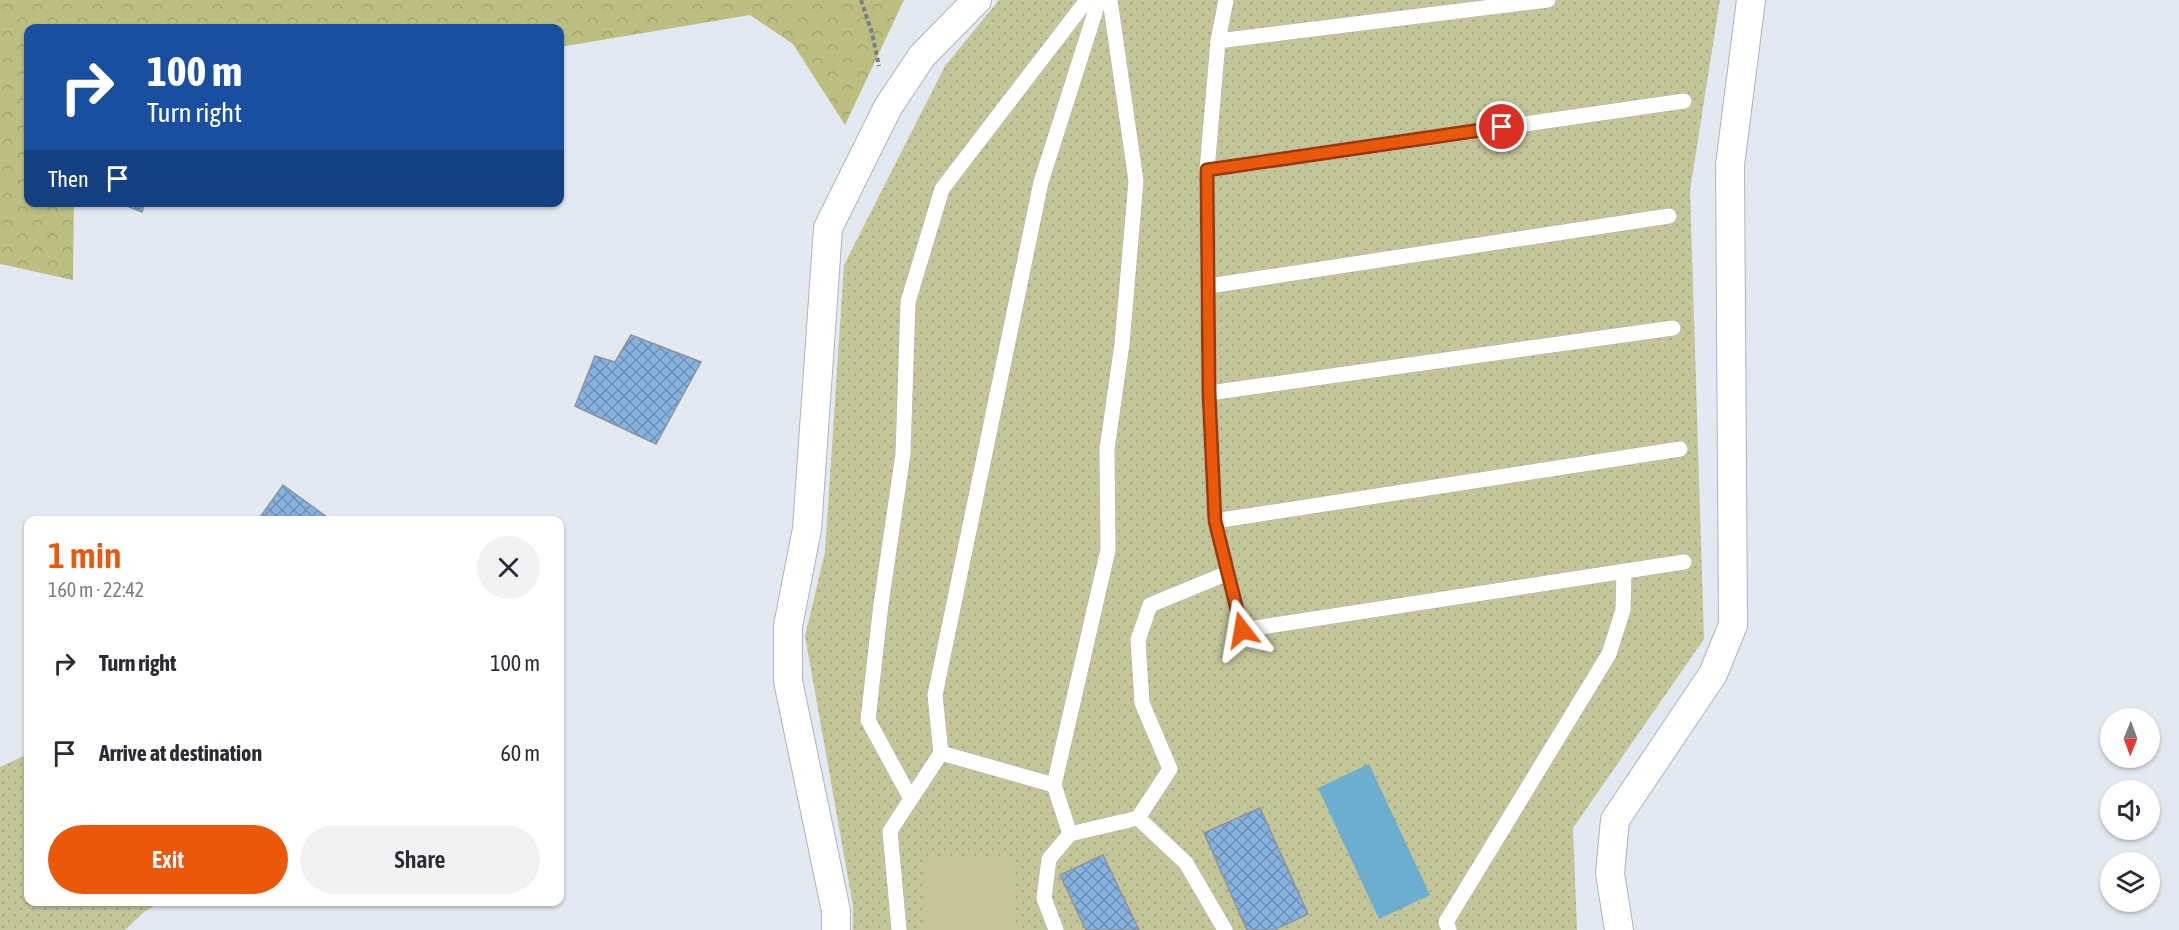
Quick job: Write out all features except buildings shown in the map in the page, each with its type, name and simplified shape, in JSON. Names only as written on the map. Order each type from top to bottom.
[{"type":"street","points":[[836,930],[836,911],[788,681],[788,626],[807,529],[828,228],[888,107],[922,56],[977,0]]},
{"type":"street","points":[[1619,930],[1610,873],[1615,820],[1713,674],[1733,625],[1730,165],[1751,0]]},
{"type":"lane","points":[[910,799],[868,720],[881,604],[903,454],[908,302],[942,189],[1087,0]]},
{"type":"lane","points":[[899,930],[890,831],[941,753],[935,695],[1038,193],[1099,0]]},
{"type":"lane","points":[[1070,834],[1054,785],[1108,550],[1107,449],[1122,344],[1136,181],[1110,0]]},
{"type":"lane","points":[[1226,0],[1218,41],[1207,170],[1209,393],[1215,521],[1242,630],[1684,562]]},
{"type":"lane","points":[[1218,41],[1548,0]]},
{"type":"lane","points":[[1207,170],[1684,101]]},
{"type":"lane","points":[[1209,286],[1669,216]]},
{"type":"lane","points":[[1209,393],[1673,328]]},
{"type":"lane","points":[[1215,521],[1680,448]]},
{"type":"lane","points":[[1449,930],[1446,922],[1609,654],[1623,610],[1624,572]]},
{"type":"lane","points":[[1056,930],[1044,898],[1049,859],[1070,834],[1138,818],[1170,769],[1142,703],[1138,640],[1150,605],[1228,573]]},
{"type":"lane","points":[[941,753],[1054,785]]},
{"type":"lane","points":[[1138,818],[1186,863],[1225,930]]},
{"type":"path","points":[[861,0],[872,33],[888,107]]},
{"type":"green space","points":[[0,0],[904,0],[845,125],[793,44],[750,15],[564,46],[564,24],[24,24],[24,207],[74,207],[73,280],[0,264]]},
{"type":"green space","points":[[999,0],[1720,0],[1690,190],[1704,639],[1573,828],[1577,930],[853,930],[853,906],[805,636],[825,552],[844,265],[945,66]]},
{"type":"green space","points":[[24,756],[24,906],[154,906],[144,912],[125,930],[0,930],[0,767]]},
{"type":"green space","points":[[925,859],[1013,860],[1013,930],[924,930]]},
{"type":"water","points":[[1369,764],[1430,895],[1379,919],[1318,788]]},
{"type":"route","points":[[1242,630],[1215,521],[1209,393],[1207,170],[1502,127]]}]
